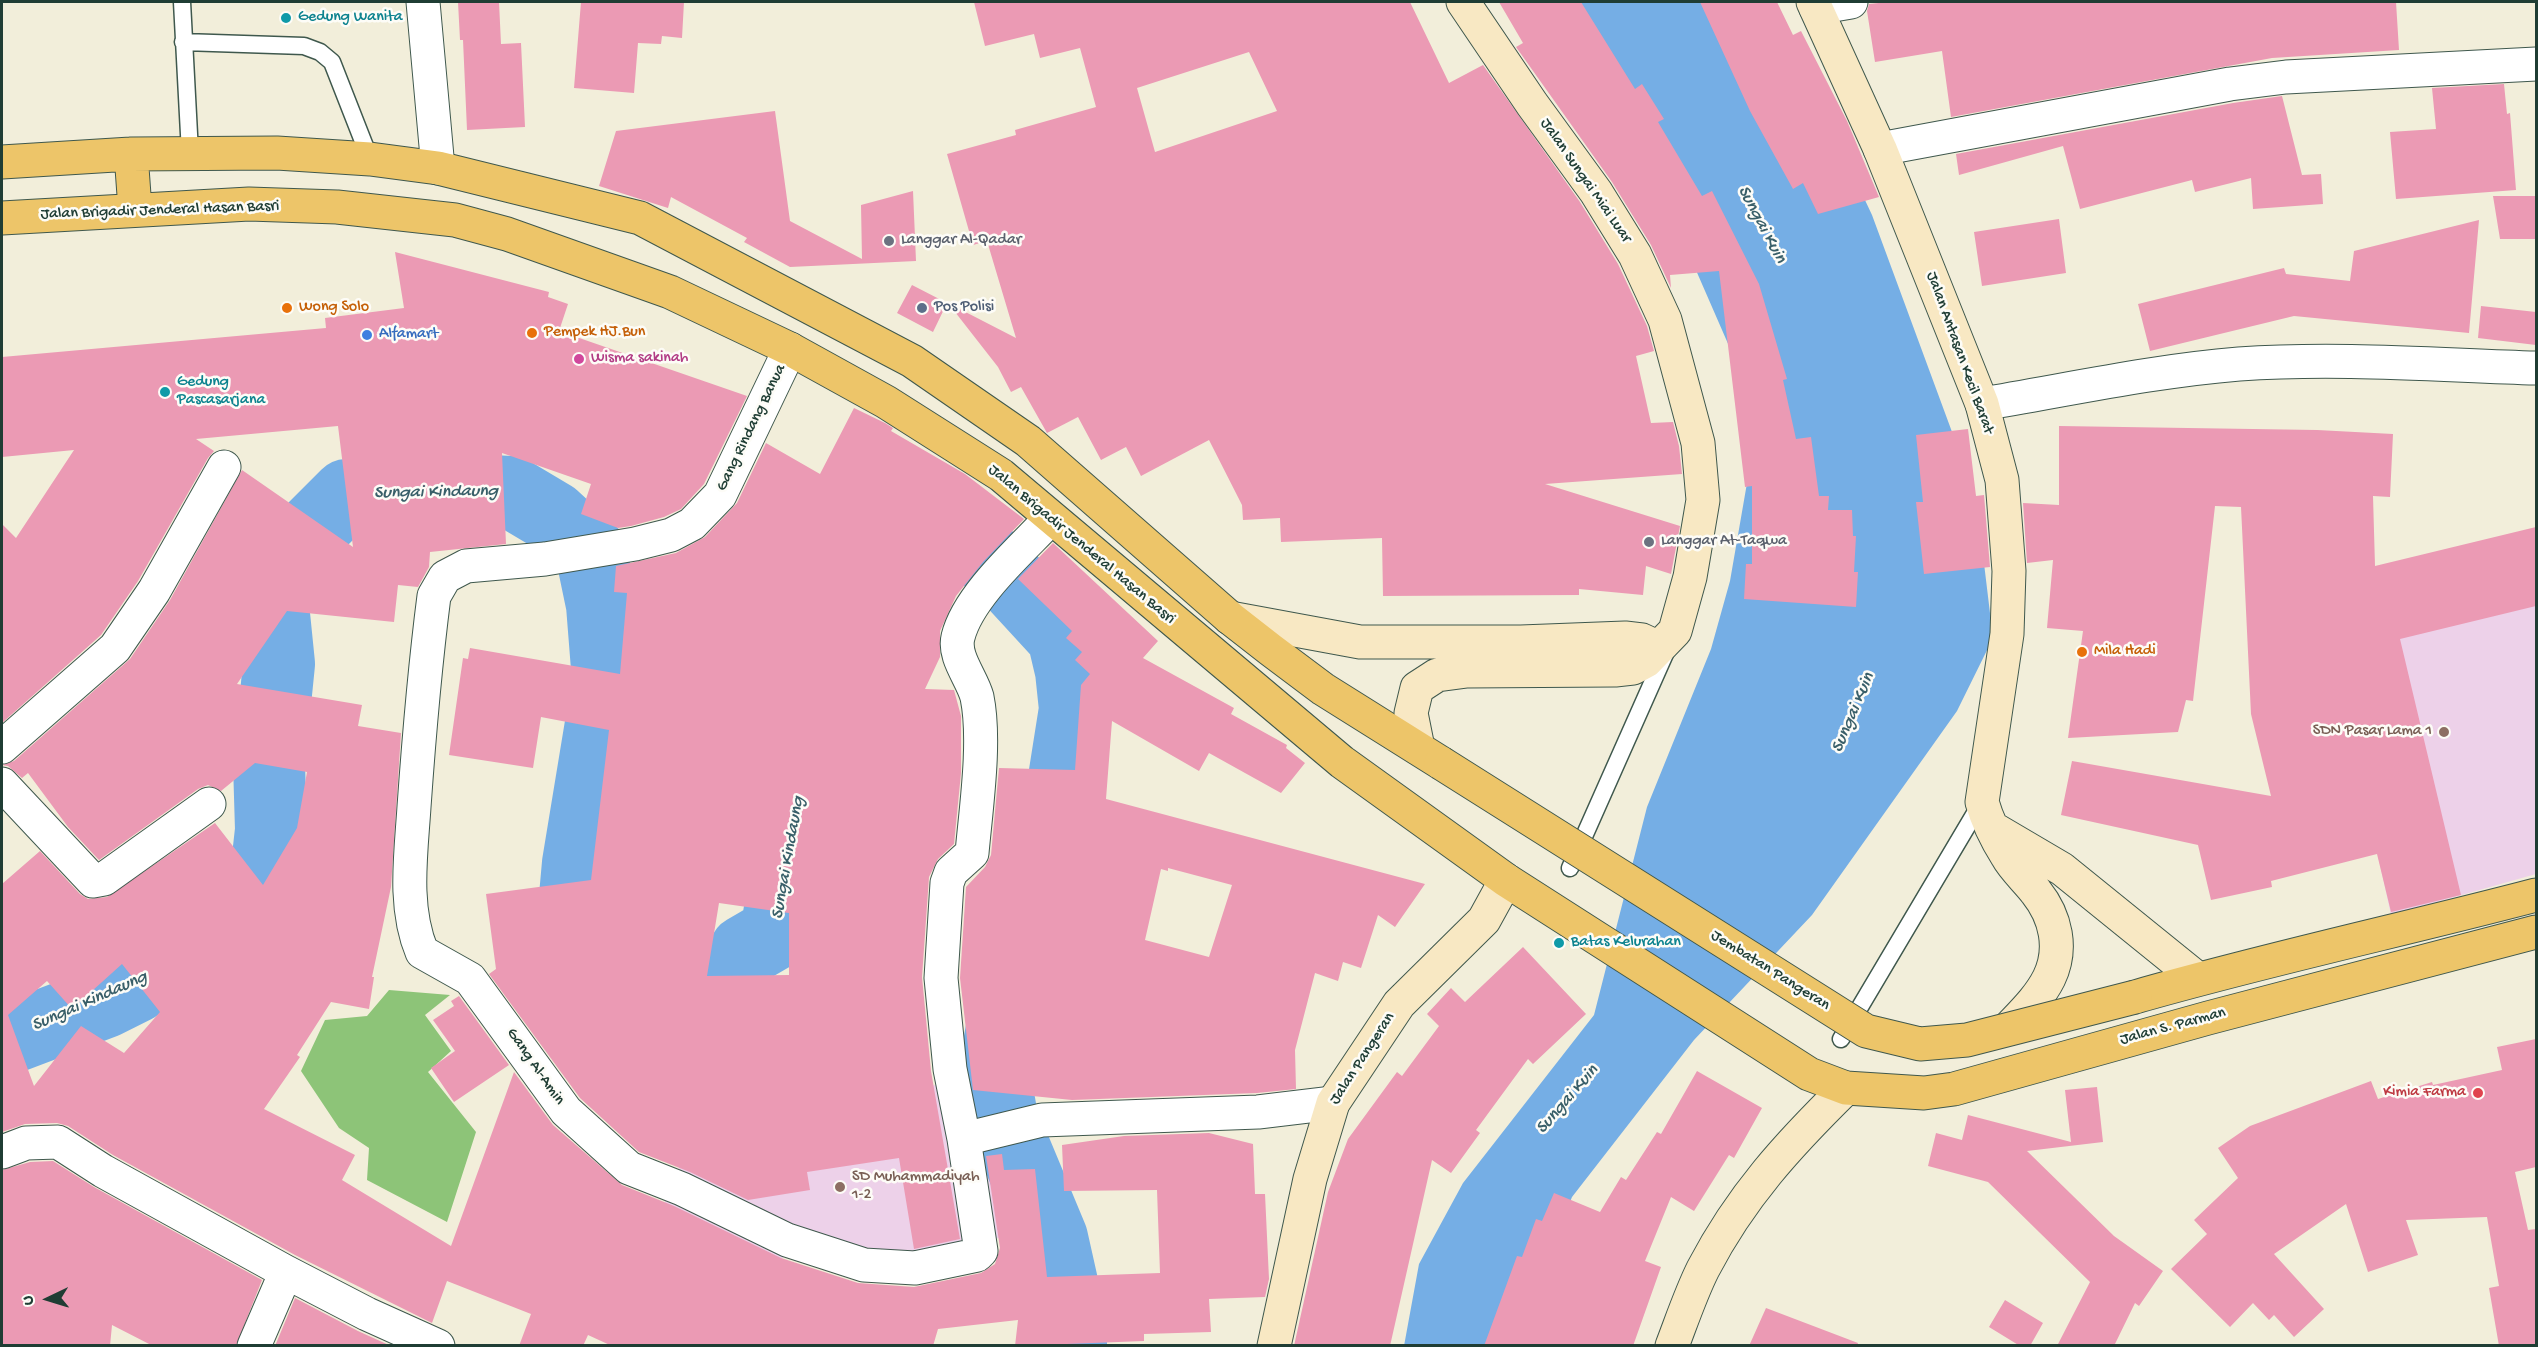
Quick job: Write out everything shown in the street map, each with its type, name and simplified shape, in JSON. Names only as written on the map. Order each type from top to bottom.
[{"type":"highway","points":[[2,162],[190,153],[277,153],[370,159],[438,168],[640,218],[912,361],[1028,441],[1230,618],[1323,689],[1430,755]]},
{"type":"highway","points":[[132,154],[135,209]]},
{"type":"highway","name":"Jalan Brigadir Jenderal Hasan Basri","points":[[2,218],[260,204],[337,207],[455,220],[507,234],[670,291],[790,349],[886,402],[1001,476],[1342,762],[1506,880],[1809,1074]]},
{"type":"highway","name":"Jembatan Pangeran","points":[[1430,755],[1866,1032],[1920,1044],[1966,1040],[2198,979]]},
{"type":"highway","points":[[2198,979],[2536,895]]},
{"type":"highway","name":"Jalan S. Parman","points":[[1809,1074],[1846,1088],[1924,1094],[1954,1089],[2187,1023],[2536,932]]},
{"type":"street","points":[[423,2],[438,168]]},
{"type":"street","name":"Jalan Sungai Miai Luar","points":[[1463,2],[1532,104],[1596,192],[1635,255],[1665,320],[1698,443],[1703,500],[1690,577],[1666,639]]},
{"type":"street","points":[[1814,5],[1851,2]]},
{"type":"street","name":"Jalan Antasan Kecil Barat","points":[[1814,5],[1880,149],[1982,404],[2002,480],[2009,571],[2007,634],[1988,815]]},
{"type":"street","points":[[1880,149],[2219,86],[2286,77],[2536,64]]},
{"type":"street","name":"Gang Rindang Banua","points":[[545,560],[635,544],[671,535],[692,524],[714,505],[790,349]]},
{"type":"street","points":[[1982,404],[2180,370],[2241,364],[2341,362],[2536,368]]},
{"type":"street","points":[[2,747],[116,648],[154,591],[224,467]]},
{"type":"street","points":[[1050,519],[973,605],[958,637],[957,650],[977,699],[980,764],[972,853],[951,872],[947,883],[941,978],[950,1070],[975,1136],[1042,1120],[1258,1112],[1333,1103]]},
{"type":"street","name":"Gang Al-Amin","points":[[545,560],[466,566],[445,577],[434,596],[421,707],[410,912],[422,952],[428,958],[470,980],[566,1111],[629,1168],[682,1189],[787,1240],[864,1264],[915,1268],[977,1255],[981,1251],[975,1136]]},
{"type":"street","points":[[1230,618],[1360,642],[1666,639]]},
{"type":"street","points":[[1430,755],[1411,713],[1417,688],[1437,675],[1467,671],[1633,668],[1646,661],[1666,639]]},
{"type":"street","points":[[6,799],[88,879],[93,881],[104,879],[209,804]]},
{"type":"street","points":[[1988,815],[2062,869],[2198,979]]},
{"type":"street","points":[[1988,815],[2007,857],[2038,894],[2056,929],[2057,959],[2048,980],[2008,1029]]},
{"type":"street","name":"Jalan Pangeran","points":[[1274,1346],[1310,1179],[1333,1103],[1399,1004],[1484,920],[1506,880]]},
{"type":"street","points":[[1672,1346],[1702,1271],[1728,1225],[1791,1142],[1846,1088]]},
{"type":"street","points":[[2,1152],[27,1143],[58,1143],[103,1171],[286,1272],[367,1314],[438,1346]]},
{"type":"street","points":[[254,1346],[286,1272]]},
{"type":"lane","points":[[182,2],[190,153]]},
{"type":"lane","points":[[183,42],[304,46],[320,51],[332,62],[370,159]]},
{"type":"lane","points":[[1570,868],[1666,639]]},
{"type":"lane","points":[[1841,1039],[1988,815]]},
{"type":"shaded area","name":"SDN Pasar Lama 1","points":[[2536,528],[2536,874],[2391,915],[2320,590]]},
{"type":"shaded area","name":"SD Muhammadiyah 1-2","points":[[990,1080],[1016,1235],[868,1260],[795,1229],[767,1294],[634,1276],[689,1144],[786,1108],[936,1085]]},
{"type":"green space","points":[[389,990],[450,995],[425,1015],[451,1051],[428,1072],[476,1132],[447,1222],[367,1180],[369,1148],[339,1128],[301,1071],[325,1020],[367,1016]]},
{"type":"water","name":"Sungai Kuin","points":[[1554,2],[1772,2],[1872,215],[1976,497],[1993,638],[1957,711],[1812,915],[1694,1040],[1572,1197],[1512,1345],[1404,1346],[1419,1264],[1463,1183],[1594,1015],[1647,807],[1711,649],[1730,581],[1751,460],[1746,385],[1685,245]]},
{"type":"building","points":[[458,2],[499,2],[501,44],[521,43],[525,127],[467,130],[463,40],[460,40]]},
{"type":"building","points":[[581,2],[684,2],[682,38],[662,36],[661,44],[638,43],[634,93],[574,88]]},
{"type":"building","points":[[974,2],[1410,2],[1449,83],[1483,65],[1580,202],[1618,264],[1647,326],[1654,351],[1636,356],[1651,423],[1673,422],[1679,446],[1682,474],[1545,484],[1680,526],[1671,574],[1646,566],[1643,595],[1579,589],[1579,595],[1383,596],[1382,538],[1281,542],[1280,518],[1243,520],[1242,505],[1209,440],[1141,476],[1126,447],[1101,460],[1078,417],[1047,433],[1021,387],[1011,392],[998,367],[948,303],[1016,338],[987,241],[973,245],[947,154],[1016,135],[1015,130],[1096,107],[1080,48],[1040,58],[1034,34],[985,46]],"holes":[[[1249,52],[1277,111],[1155,152],[1137,88]]]},
{"type":"building","points":[[1499,2],[1581,2],[1635,89],[1642,84],[1664,119],[1658,122],[1702,196],[1712,191],[1759,284],[1787,379],[1783,380],[1796,439],[1811,437],[1819,496],[1829,496],[1828,510],[1852,510],[1853,536],[1856,536],[1854,572],[1858,572],[1856,607],[1744,599],[1746,564],[1752,564],[1752,486],[1745,487],[1719,271],[1670,275],[1671,288],[1651,245],[1612,182],[1516,47],[1523,43]]},
{"type":"building","points":[[1700,2],[1777,2],[1793,35],[1801,31],[1847,121],[1879,197],[1818,214],[1803,183],[1793,189],[1750,111]]},
{"type":"building","points":[[1888,2],[2396,2],[2399,50],[2272,58],[1951,117],[1942,51],[1875,62],[1867,11],[1869,4]]},
{"type":"building","points":[[2504,84],[2507,114],[2510,113],[2516,190],[2396,199],[2390,132],[2436,129],[2432,88]]},
{"type":"building","points":[[2282,96],[2302,175],[2321,174],[2323,204],[2253,209],[2251,178],[2195,192],[2192,180],[2080,209],[2063,146],[1959,175],[1956,154]]},
{"type":"building","points":[[775,111],[790,221],[862,259],[861,205],[913,191],[916,261],[790,267],[744,242],[747,238],[671,197],[668,208],[599,186],[616,131]]},
{"type":"building","points":[[2493,196],[2536,196],[2536,239],[2500,239]]},
{"type":"building","points":[[2059,219],[2066,273],[1982,286],[1974,232]]},
{"type":"building","points":[[2479,220],[2469,333],[2294,316],[2150,351],[2138,304],[2284,268],[2286,274],[2350,281],[2354,251]]},
{"type":"building","points":[[395,252],[549,292],[548,297],[568,304],[559,331],[747,396],[704,484],[681,509],[664,517],[631,526],[618,528],[581,514],[591,484],[502,453],[506,544],[430,552],[429,567],[418,587],[398,585],[394,622],[287,611],[237,684],[362,705],[358,726],[401,733],[391,887],[372,977],[374,977],[369,1009],[331,1002],[297,1055],[300,1057],[264,1109],[355,1155],[342,1180],[451,1246],[514,1072],[553,1125],[622,1185],[674,1206],[781,1258],[858,1283],[914,1287],[981,1273],[995,1264],[1000,1248],[986,1156],[1002,1154],[1004,1170],[1035,1169],[1047,1277],[1160,1273],[1157,1190],[1064,1191],[1062,1145],[1124,1136],[1209,1133],[1253,1144],[1255,1194],[1265,1194],[1269,1279],[1265,1297],[1209,1299],[1211,1332],[1144,1334],[1144,1341],[1015,1346],[1018,1320],[938,1329],[933,1346],[612,1346],[588,1335],[583,1346],[519,1346],[531,1314],[447,1281],[432,1323],[295,1255],[113,1155],[68,1126],[57,1123],[25,1124],[2,1132],[2,884],[40,851],[80,894],[88,899],[107,897],[215,823],[263,885],[297,828],[307,772],[255,763],[221,791],[208,785],[198,789],[99,860],[68,827],[28,773],[22,778],[8,766],[2,765],[14,761],[130,659],[170,600],[242,470],[353,547],[338,426],[196,439],[214,451],[138,581],[101,635],[2,723],[2,524],[16,538],[74,450],[2,457],[2,357],[326,328],[325,318],[404,308]],"holes":[[[122,964],[160,1012],[124,1053],[81,1026],[34,1086],[8,1015],[47,981],[72,1009]]]},
{"type":"building","name":"Pos Polisi","points":[[912,285],[947,303],[933,332],[897,313]]},
{"type":"building","points":[[2481,306],[2536,312],[2536,345],[2478,338]]},
{"type":"building","points":[[854,408],[885,423],[893,428],[891,431],[965,474],[1024,519],[983,562],[956,596],[940,631],[940,657],[925,689],[954,690],[961,716],[961,773],[954,844],[938,859],[929,877],[922,977],[931,1071],[960,1239],[914,1249],[899,1158],[807,1172],[810,1190],[748,1200],[690,1172],[639,1152],[580,1098],[489,974],[496,969],[486,894],[591,880],[609,730],[541,717],[533,768],[449,755],[463,658],[468,659],[470,648],[620,674],[627,593],[614,592],[616,566],[676,553],[705,537],[737,503],[766,443],[820,474]],"holes":[[[719,903],[789,913],[789,975],[707,976]]]},
{"type":"building","points":[[2059,426],[2317,430],[2393,434],[2390,497],[2373,496],[2375,566],[2536,527],[2536,606],[2400,639],[2461,895],[2391,912],[2377,854],[2271,881],[2272,887],[2211,900],[2198,845],[2061,815],[2072,761],[2271,796],[2251,714],[2241,507],[2215,506],[2193,701],[2186,700],[2178,732],[2068,738],[2083,631],[2047,628],[2053,560],[2027,563],[2023,503],[2059,505]]},
{"type":"building","points":[[1968,429],[1976,496],[1984,495],[1990,567],[1924,574],[1916,502],[1923,502],[1916,435]]},
{"type":"building","points":[[1053,543],[1158,641],[1143,658],[1234,708],[1231,714],[1287,745],[1286,748],[1305,763],[1281,793],[1209,753],[1199,771],[1112,721],[1106,799],[1425,884],[1395,927],[1378,915],[1361,968],[1343,962],[1338,981],[1315,973],[1295,1050],[1296,1089],[1257,1093],[1072,1100],[973,1090],[960,978],[966,887],[985,867],[991,855],[999,768],[1075,770],[1081,685],[1090,674],[1075,660],[1082,652],[1066,638],[1072,631],[1018,579]],"holes":[[[1168,868],[1232,885],[1209,957],[1145,940],[1161,869],[1168,871]]]},
{"type":"building","points":[[1523,947],[1586,1014],[1533,1064],[1528,1059],[1476,1130],[1480,1133],[1451,1173],[1432,1160],[1390,1346],[1294,1346],[1328,1192],[1348,1139],[1397,1072],[1402,1076],[1439,1026],[1427,1014],[1451,988],[1465,1002]]},
{"type":"building","points":[[459,996],[509,1065],[454,1102],[431,1068],[455,1051],[433,1020],[454,1006],[451,1001]]},
{"type":"building","points":[[2536,1039],[2536,1167],[2515,1172],[2528,1230],[2536,1229],[2536,1346],[2499,1346],[2489,1288],[2499,1286],[2487,1217],[2406,1220],[2418,1255],[2368,1272],[2346,1204],[2274,1254],[2324,1309],[2294,1337],[2274,1315],[2269,1320],[2253,1303],[2230,1327],[2171,1269],[2207,1234],[2194,1220],[2238,1178],[2218,1148],[2250,1126],[2371,1081],[2378,1099],[2432,1082],[2433,1085],[2502,1070],[2497,1047]]},
{"type":"building","points":[[1697,1071],[1762,1108],[1734,1158],[1729,1155],[1694,1211],[1671,1197],[1645,1261],[1661,1267],[1633,1346],[1484,1346],[1517,1256],[1522,1257],[1536,1219],[1542,1221],[1554,1193],[1600,1212],[1621,1177],[1626,1180],[1657,1132],[1661,1134]]},
{"type":"building","points":[[2097,1087],[2103,1142],[2027,1151],[2114,1236],[2163,1271],[2139,1306],[2135,1303],[2114,1346],[2057,1346],[2090,1282],[1988,1182],[1928,1166],[1936,1133],[1962,1140],[1968,1115],[2071,1142],[2065,1090]]},
{"type":"building","points":[[53,1161],[94,1187],[262,1280],[236,1346],[153,1346],[112,1325],[110,1346],[2,1346],[2,1170],[30,1162]]},
{"type":"building","points":[[295,1298],[358,1331],[391,1346],[275,1346]]},
{"type":"building","points":[[2005,1300],[2043,1323],[2030,1346],[2020,1346],[1989,1327]]},
{"type":"building","points":[[1766,1308],[1858,1343],[1857,1346],[1749,1346]]},
{"type":"waterway","name":"Sungai Kindaung","points":[[2,1041],[105,1002],[135,987],[215,935],[248,905],[266,875],[271,830],[269,763],[279,664],[271,585],[314,528],[347,495],[469,490],[511,492],[553,517],[591,552],[602,605],[608,681],[578,863],[571,941],[590,977],[687,1010],[728,1001],[745,951],[776,933],[796,812]]},
{"type":"waterway","name":"Sungai Kindaung","points":[[933,523],[995,563],[1063,637],[1071,671],[1075,709],[1050,867]]},
{"type":"waterway","name":"Sungai Kindaung","points":[[1008,995],[994,1072],[1002,1118],[1052,1238],[1071,1323],[1071,1346]]},
{"type":"place","name":"Gedung Wanita","points":[[286,18]]},
{"type":"place","name":"Langgar Al-Qadar","points":[[889,241]]},
{"type":"place","name":"Wong Solo","points":[[287,308]]},
{"type":"place","name":"Pos Polisi","points":[[922,308]]},
{"type":"place","name":"Pempek HJ.Bun","points":[[532,333]]},
{"type":"place","name":"Alfamart","points":[[367,335]]},
{"type":"place","name":"Wisma sakinah","points":[[579,359]]},
{"type":"place","name":"Gedung Pascasarjana","points":[[165,392]]},
{"type":"place","name":"Langgar At-Taqwa","points":[[1649,542]]},
{"type":"place","name":"Mila Hadi","points":[[2082,652]]},
{"type":"place","name":"SDN Pasar Lama 1","points":[[2444,732]]},
{"type":"place","name":"Batas Kelurahan","points":[[1559,943]]},
{"type":"place","name":"Kimia Farma","points":[[2478,1093]]},
{"type":"place","name":"SD Muhammadiyah 1-2","points":[[840,1187]]}]
